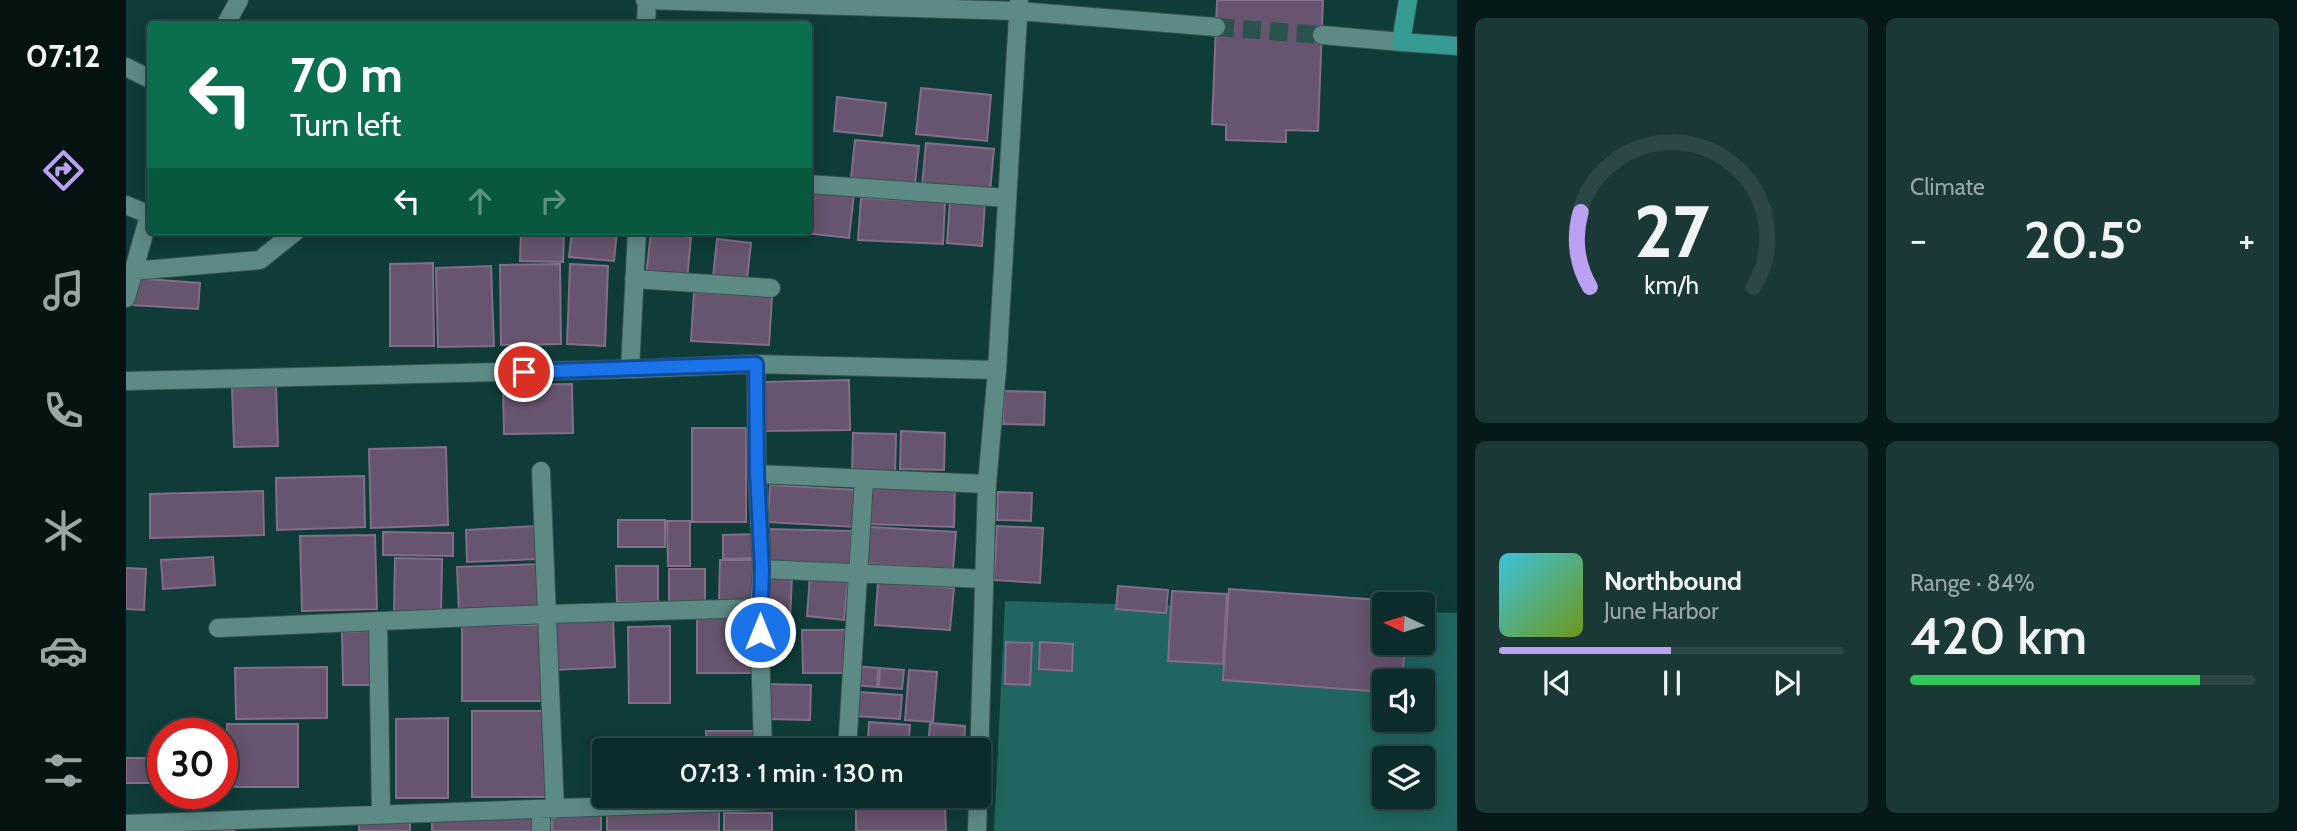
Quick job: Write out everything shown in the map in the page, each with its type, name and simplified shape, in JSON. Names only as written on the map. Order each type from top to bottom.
[{"type":"main road","points":[[1408,0],[1401,42],[1457,46]]},
{"type":"street","points":[[228,21],[239,0]]},
{"type":"street","points":[[646,21],[647,0],[1019,6],[1216,27]]},
{"type":"street","points":[[980,738],[987,484],[997,370],[1019,6]]},
{"type":"street","points":[[1322,35],[1401,42]]},
{"type":"street","points":[[126,67],[147,78]]},
{"type":"street","points":[[812,184],[1007,198]]},
{"type":"street","points":[[126,205],[147,212]]},
{"type":"street","points":[[126,298],[147,223]]},
{"type":"street","points":[[132,271],[260,260],[291,235]]},
{"type":"street","points":[[630,369],[637,235]]},
{"type":"street","points":[[634,279],[771,288]]},
{"type":"street","points":[[126,381],[756,364],[997,370]]},
{"type":"street","points":[[756,364],[757,474],[762,569],[759,608],[763,738]]},
{"type":"street","points":[[541,471],[548,614],[548,810],[541,831]]},
{"type":"street","points":[[757,474],[987,484]]},
{"type":"street","points":[[848,738],[864,480]]},
{"type":"street","points":[[762,569],[984,579]]},
{"type":"street","points":[[218,628],[759,608]]},
{"type":"street","points":[[378,621],[381,814]]},
{"type":"street","points":[[126,824],[344,823],[381,814],[592,808]]},
{"type":"street","points":[[977,831],[978,808]]},
{"type":"green space","points":[[1005,601],[1372,611],[1372,655],[1435,655],[1435,612],[1457,613],[1457,831],[994,831]]},
{"type":"building","points":[[1217,0],[1323,0],[1318,131],[1286,130],[1286,142],[1226,140],[1226,125],[1212,124]]},
{"type":"building","points":[[921,88],[991,95],[987,141],[916,134]]},
{"type":"building","points":[[837,97],[886,103],[882,136],[834,131]]},
{"type":"building","points":[[855,140],[919,146],[915,185],[851,178]]},
{"type":"building","points":[[926,143],[994,149],[990,192],[922,186]]},
{"type":"building","points":[[812,189],[854,194],[849,238],[812,234]]},
{"type":"building","points":[[861,198],[945,202],[943,244],[858,240]]},
{"type":"building","points":[[950,199],[985,202],[982,246],[947,243]]},
{"type":"building","points":[[521,235],[564,235],[563,262],[520,261]]},
{"type":"building","points":[[572,235],[617,235],[614,261],[569,257]]},
{"type":"building","points":[[651,235],[691,237],[687,280],[646,276]]},
{"type":"building","points":[[717,239],[751,243],[747,280],[713,277]]},
{"type":"building","points":[[433,263],[434,346],[390,346],[390,264]]},
{"type":"building","points":[[560,264],[561,344],[501,345],[500,265]]},
{"type":"building","points":[[570,264],[608,266],[605,346],[567,344]]},
{"type":"building","points":[[491,266],[494,346],[438,347],[436,268]]},
{"type":"building","points":[[133,278],[200,283],[198,309],[131,305]]},
{"type":"building","points":[[694,292],[772,297],[769,345],[691,341]]},
{"type":"building","points":[[849,380],[850,430],[761,431],[760,382]]},
{"type":"building","points":[[572,384],[573,433],[504,434],[503,385]]},
{"type":"building","points":[[276,386],[278,446],[234,447],[232,388]]},
{"type":"building","points":[[1004,391],[1045,392],[1044,425],[1003,424]]},
{"type":"building","points":[[692,428],[746,428],[746,522],[692,522]]},
{"type":"building","points":[[901,431],[945,433],[944,470],[900,469]]},
{"type":"building","points":[[853,433],[896,434],[895,476],[852,474]]},
{"type":"building","points":[[446,447],[448,525],[371,528],[369,449]]},
{"type":"building","points":[[364,476],[365,527],[277,530],[276,478]]},
{"type":"building","points":[[869,481],[955,484],[954,527],[867,524]]},
{"type":"building","points":[[770,485],[858,490],[856,527],[768,522]]},
{"type":"building","points":[[263,491],[264,535],[150,538],[150,494]]},
{"type":"building","points":[[998,492],[1032,493],[1031,521],[997,520]]},
{"type":"building","points":[[618,520],[665,520],[665,547],[618,547]]},
{"type":"building","points":[[667,521],[690,521],[690,566],[668,566]]},
{"type":"building","points":[[536,526],[538,559],[467,562],[466,530]]},
{"type":"building","points":[[997,526],[1043,528],[1040,583],[994,580]]},
{"type":"building","points":[[870,527],[956,532],[953,569],[867,564]]},
{"type":"building","points":[[767,529],[851,531],[850,564],[766,561]]},
{"type":"building","points":[[383,532],[453,533],[453,556],[383,555]]},
{"type":"building","points":[[757,534],[757,558],[723,559],[723,535]]},
{"type":"building","points":[[375,535],[377,609],[302,611],[300,536]]},
{"type":"building","points":[[213,557],[215,585],[163,589],[161,560]]},
{"type":"building","points":[[395,558],[442,559],[441,615],[394,614]]},
{"type":"building","points":[[720,560],[758,560],[758,601],[719,601]]},
{"type":"building","points":[[542,564],[544,610],[459,613],[457,567]]},
{"type":"building","points":[[616,566],[658,566],[658,602],[617,602]]},
{"type":"building","points":[[126,568],[146,569],[144,610],[126,609]]},
{"type":"building","points":[[669,569],[705,569],[705,604],[669,604]]},
{"type":"building","points":[[766,575],[792,576],[790,619],[763,618]]},
{"type":"building","points":[[810,575],[848,579],[844,620],[807,616]]},
{"type":"building","points":[[878,582],[954,588],[950,630],[875,625]]},
{"type":"building","points":[[1118,586],[1168,590],[1166,613],[1116,609]]},
{"type":"building","points":[[1229,589],[1372,599],[1372,655],[1404,655],[1403,669],[1372,669],[1372,691],[1223,680]]},
{"type":"building","points":[[1172,591],[1227,594],[1223,664],[1168,661]]},
{"type":"building","points":[[697,615],[754,615],[754,673],[697,673]]},
{"type":"building","points":[[613,619],[615,667],[555,670],[552,622]]},
{"type":"building","points":[[462,625],[546,625],[546,701],[462,701]]},
{"type":"building","points":[[670,626],[670,703],[629,703],[628,627]]},
{"type":"building","points":[[802,630],[845,630],[845,673],[803,673]]},
{"type":"building","points":[[371,631],[372,685],[343,685],[342,632]]},
{"type":"building","points":[[1006,642],[1032,643],[1030,685],[1005,684]]},
{"type":"building","points":[[1040,642],[1073,644],[1072,671],[1039,669]]},
{"type":"building","points":[[854,666],[878,668],[877,687],[852,685]]},
{"type":"building","points":[[327,667],[327,718],[236,718],[235,668]]},
{"type":"building","points":[[880,668],[904,670],[902,689],[879,687]]},
{"type":"building","points":[[909,670],[937,672],[933,722],[905,720]]},
{"type":"building","points":[[767,684],[811,685],[810,720],[766,719]]},
{"type":"building","points":[[859,692],[902,695],[900,719],[857,716]]},
{"type":"building","points":[[472,711],[549,711],[549,797],[472,797]]},
{"type":"building","points":[[448,718],[448,798],[396,798],[396,719]]},
{"type":"building","points":[[869,722],[910,725],[909,738],[868,738]]},
{"type":"building","points":[[930,723],[965,726],[964,738],[929,738]]},
{"type":"building","points":[[238,724],[298,724],[298,787],[238,787]]},
{"type":"building","points":[[706,731],[760,731],[760,738],[706,738]]},
{"type":"building","points":[[126,758],[147,758],[147,783],[126,783]]},
{"type":"building","points":[[856,808],[945,808],[946,831],[856,831]]},
{"type":"building","points":[[607,810],[719,811],[719,831],[607,831]]},
{"type":"building","points":[[724,813],[772,813],[772,831],[724,831]]},
{"type":"building","points":[[552,815],[601,815],[601,831],[552,831]]},
{"type":"building","points":[[534,817],[534,831],[432,831],[432,821]]},
{"type":"building","points":[[359,822],[410,822],[410,831],[359,831]]},
{"type":"building","points":[[234,826],[234,831],[173,831]]},
{"type":"tunnel","points":[[1216,27],[1322,35]]},
{"type":"route","points":[[524,372],[756,364],[757,474],[762,569],[760,632]]}]
